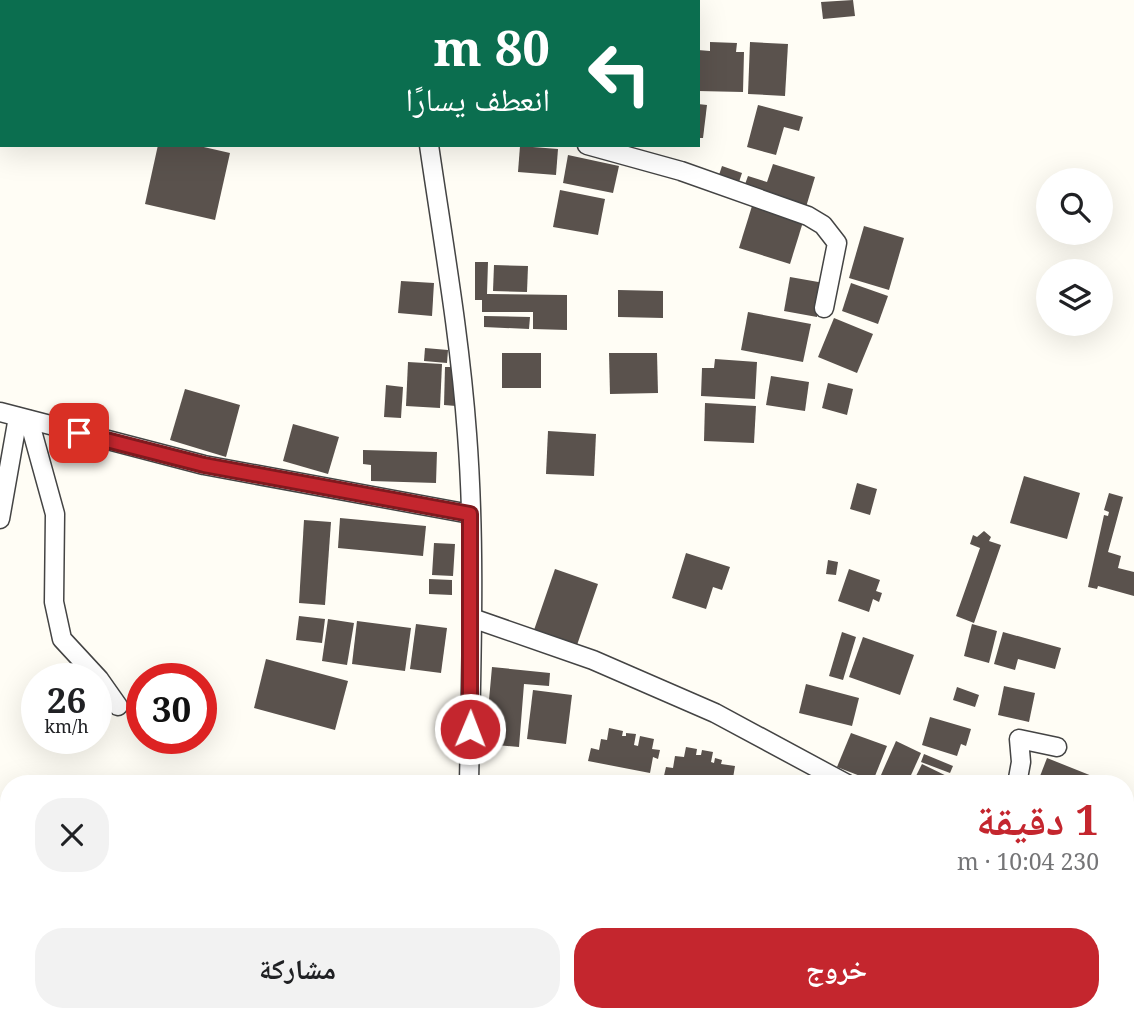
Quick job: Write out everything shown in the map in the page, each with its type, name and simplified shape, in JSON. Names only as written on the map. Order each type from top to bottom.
[{"type":"street","points":[[429,147],[454,310],[467,435],[472,618],[470,775]]},
{"type":"street","points":[[594,147],[681,171],[808,216],[823,225],[837,243],[824,309]]},
{"type":"street","points":[[0,412],[204,465],[470,514]]},
{"type":"street","points":[[0,519],[24,418]]},
{"type":"street","points":[[24,418],[55,514],[54,602],[62,639],[99,679],[118,706]]},
{"type":"street","points":[[472,618],[593,660],[690,703],[830,775]]},
{"type":"street","points":[[1019,775],[1021,762],[1019,738],[1057,747]]},
{"type":"building","points":[[853,0],[855,16],[823,19],[821,2]]},
{"type":"building","points":[[710,42],[737,43],[736,52],[744,52],[743,92],[700,91],[700,50],[710,51]]},
{"type":"building","points":[[750,42],[788,44],[785,96],[748,94]]},
{"type":"building","points":[[700,104],[707,105],[703,138],[700,138]]},
{"type":"building","points":[[758,105],[803,117],[799,131],[784,127],[776,155],[747,147]]},
{"type":"building","points":[[158,147],[204,147],[230,153],[215,220],[145,204]]},
{"type":"building","points":[[520,147],[558,149],[556,175],[518,172]]},
{"type":"building","points":[[568,155],[619,166],[613,193],[563,183]]},
{"type":"building","points":[[773,164],[815,177],[806,207],[744,187],[748,176],[767,182]]},
{"type":"building","points":[[722,166],[742,173],[738,185],[718,178]]},
{"type":"building","points":[[560,190],[605,199],[598,235],[553,227]]},
{"type":"building","points":[[752,206],[803,222],[790,264],[739,248]]},
{"type":"building","points":[[864,226],[904,238],[889,290],[849,278]]},
{"type":"building","points":[[475,262],[488,262],[487,294],[567,295],[567,330],[533,329],[533,312],[482,312],[482,300],[475,300]]},
{"type":"building","points":[[494,265],[528,266],[527,292],[493,291]]},
{"type":"building","points":[[790,277],[824,283],[817,317],[784,311]]},
{"type":"building","points":[[401,281],[434,283],[432,316],[398,313]]},
{"type":"building","points":[[851,283],[888,296],[878,324],[842,311]]},
{"type":"building","points":[[618,290],[663,291],[663,318],[618,317]]},
{"type":"building","points":[[748,312],[811,324],[803,362],[741,350]]},
{"type":"building","points":[[484,316],[530,317],[529,329],[484,327]]},
{"type":"building","points":[[834,318],[873,334],[857,373],[818,357]]},
{"type":"building","points":[[425,348],[448,350],[447,363],[424,361]]},
{"type":"building","points":[[502,353],[541,353],[541,388],[502,388]]},
{"type":"building","points":[[609,353],[657,353],[658,393],[610,394]]},
{"type":"building","points":[[715,359],[757,362],[755,399],[701,396],[702,368],[714,368]]},
{"type":"building","points":[[408,362],[442,364],[440,408],[406,406]]},
{"type":"building","points":[[445,367],[457,367],[456,406],[444,405]]},
{"type":"building","points":[[771,376],[809,382],[805,411],[766,405]]},
{"type":"building","points":[[828,383],[853,389],[847,415],[822,408]]},
{"type":"building","points":[[386,385],[403,387],[401,418],[384,417]]},
{"type":"building","points":[[185,389],[240,405],[226,457],[170,440]]},
{"type":"building","points":[[705,403],[756,406],[754,443],[704,441]]},
{"type":"building","points":[[293,424],[339,437],[328,474],[283,461]]},
{"type":"building","points":[[548,431],[596,434],[594,476],[546,474]]},
{"type":"building","points":[[363,450],[437,452],[436,483],[371,481],[371,465],[363,464]]},
{"type":"building","points":[[1024,476],[1080,493],[1067,539],[1010,523]]},
{"type":"building","points":[[857,483],[877,489],[870,515],[850,509]]},
{"type":"building","points":[[1109,493],[1123,497],[1108,552],[1121,556],[1118,568],[1134,572],[1134,596],[1098,586],[1097,589],[1088,587],[1104,515],[1108,516],[1109,512],[1104,510]]},
{"type":"building","points":[[340,518],[426,526],[423,556],[338,548]]},
{"type":"building","points":[[304,520],[331,522],[325,605],[299,603]]},
{"type":"building","points":[[984,531],[991,537],[989,541],[1001,545],[974,623],[956,616],[980,548],[970,544],[973,535],[977,537]]},
{"type":"building","points":[[434,543],[455,544],[453,576],[432,575]]},
{"type":"building","points":[[686,553],[730,567],[722,590],[713,587],[706,609],[672,598]]},
{"type":"building","points":[[828,560],[838,562],[836,575],[826,574]]},
{"type":"building","points":[[555,569],[598,584],[577,645],[534,630]]},
{"type":"building","points":[[849,569],[880,580],[876,591],[882,593],[879,602],[873,599],[869,612],[838,601]]},
{"type":"building","points":[[429,579],[452,580],[452,595],[429,594]]},
{"type":"building","points":[[299,616],[325,619],[322,643],[296,640]]},
{"type":"building","points":[[328,619],[354,623],[347,665],[322,661]]},
{"type":"building","points":[[357,621],[411,628],[405,671],[352,664]]},
{"type":"building","points":[[416,624],[447,628],[441,673],[410,669]]},
{"type":"building","points":[[972,624],[997,631],[989,663],[964,656]]},
{"type":"building","points":[[842,632],[856,637],[843,680],[829,676]]},
{"type":"building","points":[[1003,632],[1061,648],[1055,669],[1018,659],[1015,670],[994,664]]},
{"type":"building","points":[[863,637],[914,655],[900,695],[849,677]]},
{"type":"building","points":[[266,659],[348,681],[335,730],[254,708]]},
{"type":"building","points":[[492,667],[550,673],[549,686],[524,684],[519,747],[485,744]]},
{"type":"building","points":[[806,684],[859,698],[852,726],[799,713]]},
{"type":"building","points":[[1004,686],[1035,693],[1029,722],[998,715]]},
{"type":"building","points":[[957,687],[979,695],[975,707],[953,700]]},
{"type":"building","points":[[533,690],[572,695],[566,744],[527,739]]},
{"type":"building","points":[[930,717],[971,729],[966,746],[961,744],[957,756],[922,745]]},
{"type":"building","points":[[609,728],[623,731],[622,736],[626,736],[626,733],[636,734],[634,745],[638,746],[640,736],[654,739],[652,749],[660,750],[658,759],[653,757],[650,773],[588,761],[591,748],[599,750],[601,739],[607,740]]},
{"type":"building","points":[[851,733],[887,746],[875,775],[858,775],[837,767]]},
{"type":"building","points":[[896,741],[921,753],[911,775],[881,775]]},
{"type":"building","points":[[686,747],[697,749],[696,755],[701,755],[702,750],[713,752],[711,762],[714,763],[715,758],[722,760],[721,764],[735,766],[734,775],[664,775],[666,767],[673,768],[675,756],[684,757]]},
{"type":"building","points":[[924,754],[953,766],[950,773],[921,762]]},
{"type":"building","points":[[1047,758],[1090,775],[1040,775]]},
{"type":"building","points":[[922,764],[945,775],[916,775]]},
{"type":"route","points":[[79,433],[204,465],[470,514],[470,729]]}]
